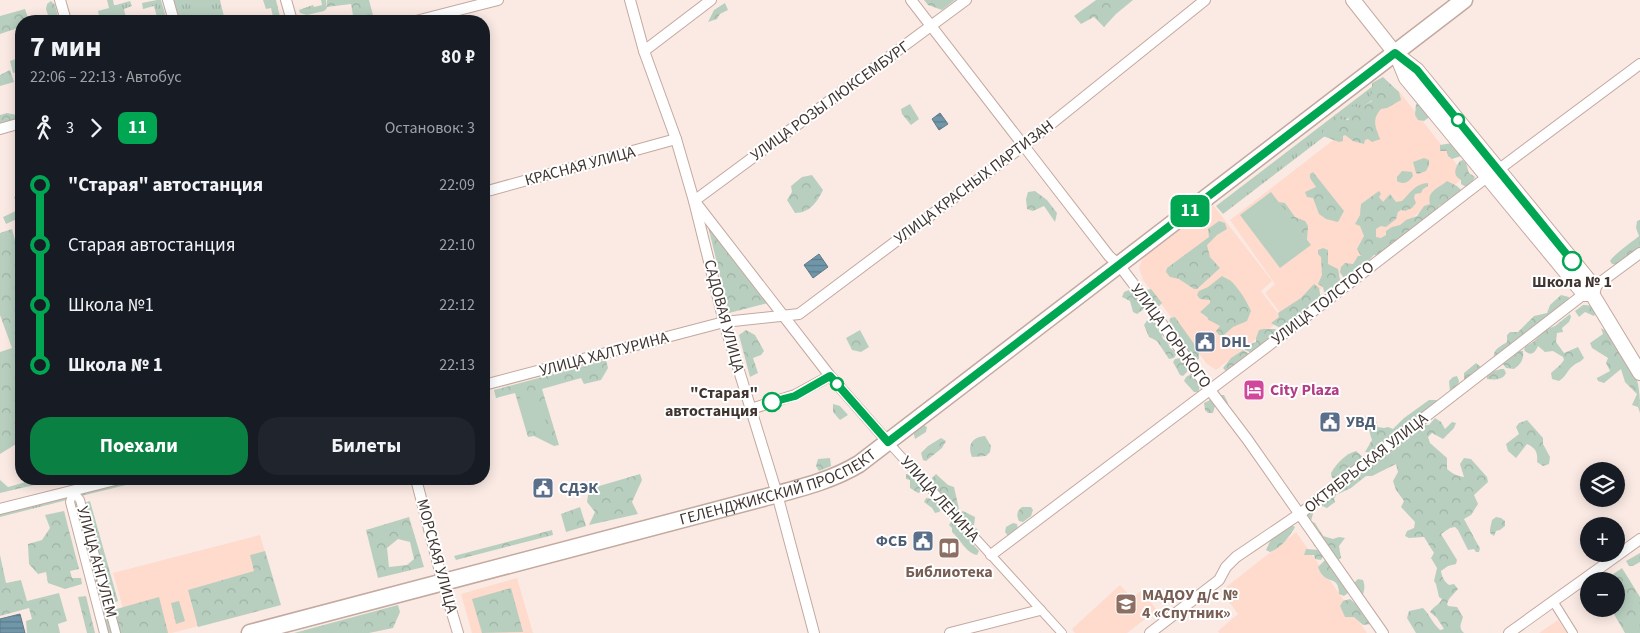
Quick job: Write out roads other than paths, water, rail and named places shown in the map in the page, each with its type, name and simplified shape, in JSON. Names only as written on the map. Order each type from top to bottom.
[{"type":"main road","points":[[1353,0],[1395,53],[1406,78],[1493,173],[1590,292],[1640,373]]},
{"type":"main road","name":"ГЕЛЕНДЖИКСКИЙ ПРОСПЕКТ","points":[[250,633],[815,484],[846,472],[888,442],[1464,0]]},
{"type":"street","points":[[60,0],[64,15]]},
{"type":"street","points":[[168,0],[172,15]]},
{"type":"street","points":[[286,0],[290,15]]},
{"type":"street","points":[[439,15],[498,0]]},
{"type":"street","name":"САДОВАЯ УЛИЦА","points":[[630,0],[644,52],[676,139],[694,200],[724,322],[777,494],[814,633]]},
{"type":"street","points":[[644,52],[711,0]]},
{"type":"street","name":"УЛИЦА ГОРЬКОГО","points":[[911,0],[1109,256],[1119,265],[1247,438],[1384,633]]},
{"type":"street","name":"УЛИЦА РОЗЫ ЛЮКСЕМБУРГ","points":[[694,200],[966,0]]},
{"type":"street","name":"УЛИЦА КРАСНЫХ ПАРТИЗАН","points":[[724,322],[799,314],[1023,146],[1206,0]]},
{"type":"street","name":"УЛИЦА ТОЛСТОГО","points":[[991,555],[1493,173],[1640,64]]},
{"type":"street","points":[[0,128],[15,124]]},
{"type":"street","name":"КРАСНАЯ УЛИЦА","points":[[490,190],[676,139]]},
{"type":"street","name":"САДОВАЯ УЛИЦА","points":[[694,200],[784,315]]},
{"type":"street","name":"ОКТЯБРЬСКАЯ УЛИЦА","points":[[1150,633],[1219,580],[1226,567],[1236,557],[1301,513],[1640,253]]},
{"type":"street","name":"УЛИЦА ЛЕНИНА","points":[[784,315],[830,376],[1062,633]]},
{"type":"street","name":"УЛИЦА ХАЛТУРИНА","points":[[490,383],[724,322]]},
{"type":"street","points":[[751,409],[795,396],[830,376]]},
{"type":"street","points":[[0,509],[94,485]]},
{"type":"street","name":"МОРСКАЯ УЛИЦА","points":[[418,485],[458,633]]},
{"type":"street","name":"УЛИЦА АНГУЛЕМ","points":[[73,490],[70,502],[104,633]]},
{"type":"street","name":"УЛИЦА АНГУЛЕМ","points":[[73,490],[80,500],[116,633]]},
{"type":"street","points":[[1510,633],[1640,539]]},
{"type":"street","points":[[1553,601],[1573,633]]},
{"type":"street","points":[[950,633],[1040,610]]},
{"type":"water","points":[[940,113],[948,124],[939,130],[932,119]]},
{"type":"water","points":[[819,254],[828,267],[813,278],[804,265]]},
{"type":"water","points":[[20,614],[25,633],[0,633],[0,619]]},
{"type":"place","name":"Школа № 1","points":[[1572,261]]},
{"type":"place","name":"DHL","points":[[1205,342]]},
{"type":"place","name":"City Plaza","points":[[1254,390]]},
{"type":"place","name":"\"Старая\" автостанция","points":[[772,402]]},
{"type":"place","name":"УВД","points":[[1330,422]]},
{"type":"place","name":"СДЭК","points":[[543,488]]},
{"type":"place","name":"ФСБ","points":[[923,541]]},
{"type":"place","name":"Библиотека","points":[[949,548]]},
{"type":"place","name":"МАДОУ д/с № 4 «Спутник»","points":[[1126,604]]}]
